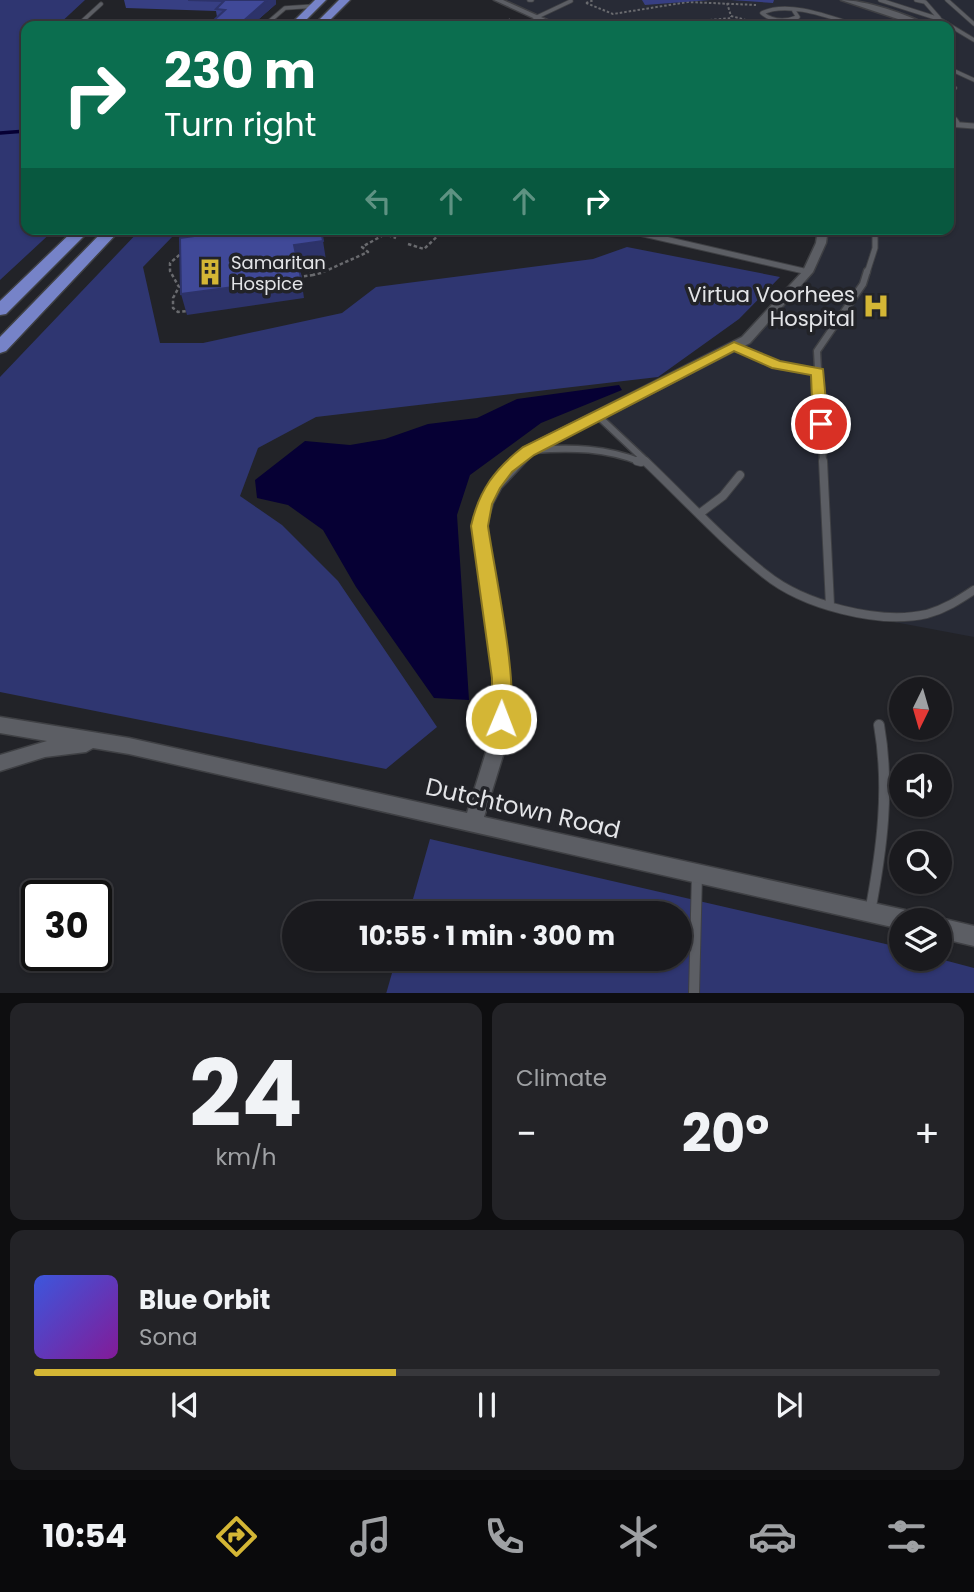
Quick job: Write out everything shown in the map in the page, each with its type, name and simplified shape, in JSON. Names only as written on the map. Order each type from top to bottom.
[{"type":"highway","points":[[323,21],[345,0]]},
{"type":"highway","points":[[299,21],[318,3]]},
{"type":"highway","points":[[0,310],[78,235]]},
{"type":"highway","points":[[0,347],[108,235]]},
{"type":"street","points":[[497,0],[543,21]]},
{"type":"street","points":[[844,0],[913,21]]},
{"type":"street","points":[[473,823],[500,734],[503,704],[502,678],[479,526],[484,504],[494,485],[507,468],[528,451],[746,340],[808,272],[823,235]]},
{"type":"street","name":"Dutchtown Road","points":[[0,725],[129,746],[889,917]]},
{"type":"street","name":"Dutchtown Road","points":[[0,763],[45,749],[76,744],[129,746]]},
{"type":"street","points":[[952,931],[974,936]]},
{"type":"lane","points":[[562,0],[574,1]]},
{"type":"lane","points":[[880,0],[942,21]]},
{"type":"lane","points":[[916,0],[925,2],[939,19]]},
{"type":"lane","points":[[947,0],[974,24]]},
{"type":"lane","points":[[535,18],[574,1]]},
{"type":"lane","points":[[270,21],[285,8],[318,3]]},
{"type":"lane","points":[[82,21],[101,4]]},
{"type":"lane","points":[[794,10],[798,16],[788,20],[770,19],[762,13],[772,7],[794,10],[838,21]]},
{"type":"lane","points":[[954,28],[974,40]]},
{"type":"lane","points":[[954,71],[974,80]]},
{"type":"lane","points":[[954,118],[957,123]]},
{"type":"lane","points":[[954,123],[974,126]]},
{"type":"lane","points":[[648,235],[808,272]]},
{"type":"lane","points":[[830,605],[817,351],[863,284],[875,248],[875,235]]},
{"type":"lane","points":[[734,346],[777,365],[818,372]]},
{"type":"lane","points":[[597,415],[766,575],[796,593],[857,615],[913,616],[945,607],[974,590]]},
{"type":"lane","points":[[528,451],[590,447],[617,452],[649,466]]},
{"type":"lane","points":[[699,514],[723,496],[740,475]]},
{"type":"lane","points":[[870,913],[878,870],[886,765],[879,725]]},
{"type":"lane","points":[[694,993],[696,874]]},
{"type":"path","points":[[726,2],[729,14],[734,18]]},
{"type":"path","points":[[586,3],[615,14],[657,5],[726,2],[765,5]]},
{"type":"path","points":[[709,21],[734,18],[748,21]]},
{"type":"path","points":[[312,237],[318,235]]},
{"type":"path","points":[[293,277],[313,275],[368,252],[362,247],[382,235]]},
{"type":"path","points":[[387,235],[396,238]]},
{"type":"path","points":[[408,243],[424,249],[439,235]]},
{"type":"path","points":[[186,250],[170,263],[170,271],[179,284],[186,285]]},
{"type":"path","points":[[291,269],[309,269],[313,275]]},
{"type":"path","points":[[179,284],[173,308],[178,312],[187,311]]},
{"type":"shaded area","points":[[0,0],[85,0],[62,21],[21,21],[21,235],[49,235],[0,280]]},
{"type":"shaded area","name":"Virtua Voorhees Hospital","points":[[497,0],[974,0],[974,637],[857,615],[796,593],[766,575],[597,415],[746,340],[808,272],[821,235],[954,235],[954,21],[545,21]]},
{"type":"shaded area","points":[[135,235],[173,235],[143,267],[160,343],[203,343],[342,313],[376,287],[593,259],[627,247],[780,277],[739,319],[658,377],[316,417],[258,448],[240,496],[282,525],[338,581],[437,727],[386,769],[0,692],[0,377]]},
{"type":"shaded area","points":[[619,385],[622,390],[541,423],[470,475],[457,515],[469,700],[434,698],[356,587],[323,530],[288,505],[257,498],[255,480],[305,441],[350,445],[385,439],[428,424],[477,418],[517,399]]},
{"type":"shaded area","points":[[430,839],[889,945],[889,971],[952,971],[952,962],[974,968],[974,993],[386,993],[393,971],[692,971],[692,901],[412,901]]},
{"type":"building","points":[[188,0],[267,0],[243,21],[213,21],[225,10],[216,9],[224,1]]},
{"type":"building","points":[[202,235],[322,235],[323,241],[294,245],[301,278],[181,294],[180,238]]},
{"type":"waterway","points":[[0,133],[21,131]]},
{"type":"place","name":"Samaritan Hospice","points":[[210,272]]},
{"type":"place","name":"Virtua Voorhees Hospital","points":[[876,306]]},
{"type":"route","points":[[501,719],[502,678],[479,526],[484,504],[507,468],[528,451],[560,433],[734,346],[777,365],[818,372],[821,424]]}]
